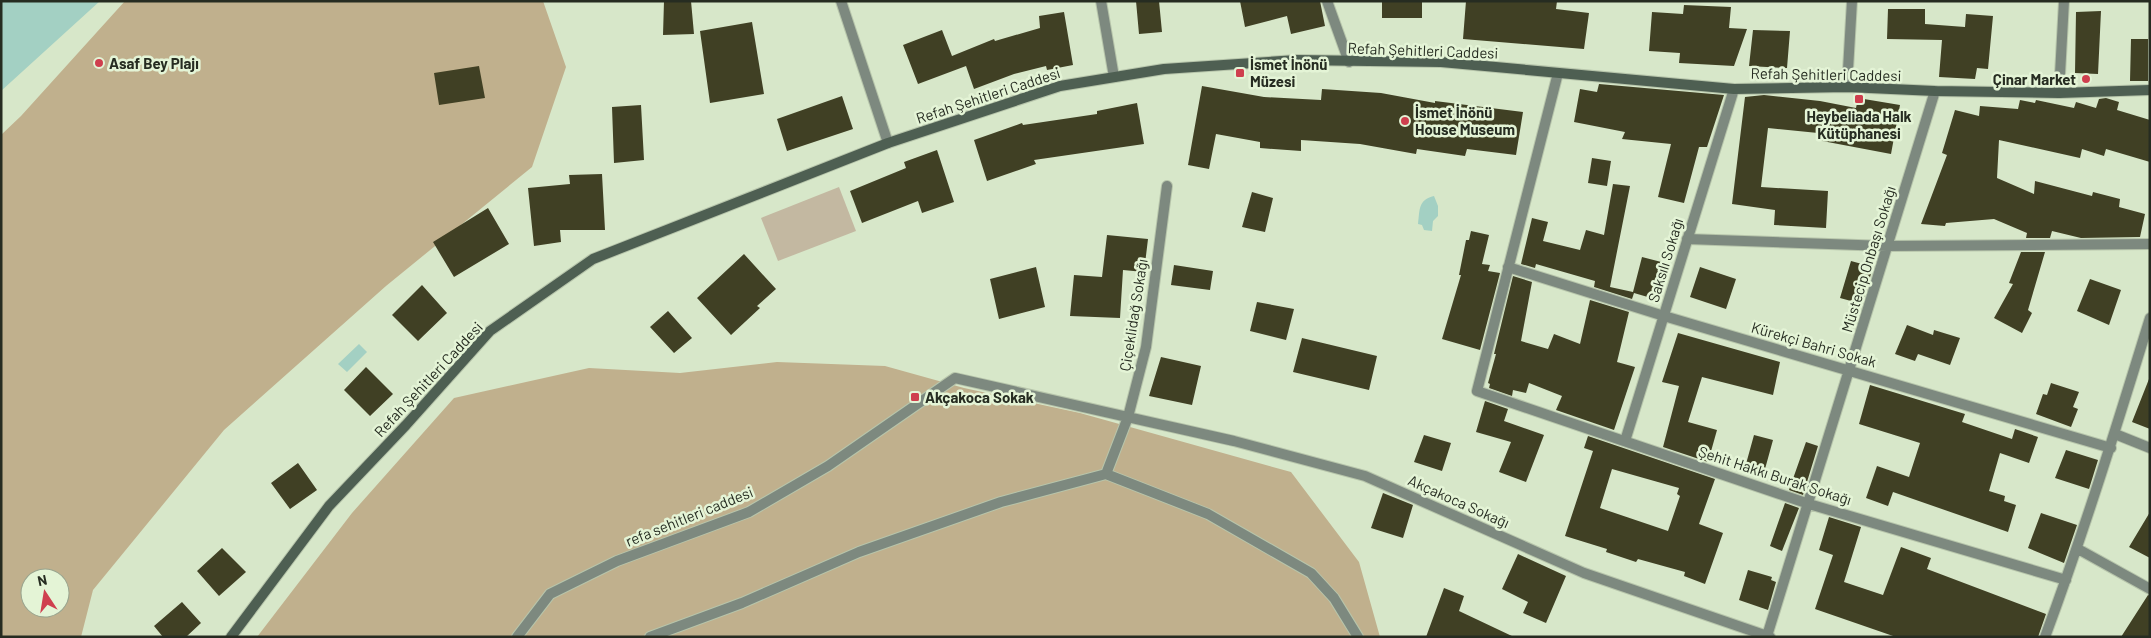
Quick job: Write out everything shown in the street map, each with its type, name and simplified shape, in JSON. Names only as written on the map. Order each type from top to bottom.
[{"type":"street","points":[[841,1],[888,143]]},
{"type":"street","points":[[1101,1],[1114,77]]},
{"type":"street","points":[[1327,1],[1349,62]]},
{"type":"street","points":[[1847,87],[1852,1]]},
{"type":"street","points":[[2060,93],[2064,1]]},
{"type":"street","name":"Refah Şehitleri Caddesi","points":[[231,637],[329,506],[490,331],[593,259],[888,143],[1060,86],[1164,69],[1297,60],[1441,62],[1734,88],[1847,87],[1935,91],[2060,93],[2150,90]]},
{"type":"street","points":[[1508,267],[1558,73]]},
{"type":"street","name":"Saksılı Sokağı","points":[[1625,441],[1734,88]]},
{"type":"street","name":"Müstecip Onbaşı Sokağı","points":[[1769,636],[1935,91]]},
{"type":"street","name":"Çiçeklidağ Sokağı","points":[[1106,474],[1128,417],[1146,348],[1167,186]]},
{"type":"street","points":[[1687,239],[1887,246],[2150,244]]},
{"type":"street","name":"Kürekçi Bahri Sokak","points":[[1508,267],[1664,316],[2111,448]]},
{"type":"street","name":"Şehit Hakkı Burak Sokağı","points":[[1508,267],[1477,391],[1809,504],[2066,580]]},
{"type":"street","points":[[2045,637],[2078,549],[2150,318]]},
{"type":"street","name":"Akçakoca Sokağı","points":[[955,378],[1234,441],[1365,476],[1584,573],[1769,636]]},
{"type":"street","name":"refa sehitleri caddesi","points":[[517,637],[550,594],[617,561],[749,512],[828,466],[955,378]]},
{"type":"street","points":[[2115,434],[2150,448]]},
{"type":"street","points":[[650,637],[742,603],[859,552],[1001,502],[1106,474],[1208,514],[1311,573],[1334,598],[1358,637]]},
{"type":"street","points":[[2078,549],[2150,589]]},
{"type":"shaded area","points":[[125,1],[543,1],[566,67],[532,167],[386,286],[224,430],[93,590],[81,637],[1,637],[1,135],[21,116]]},
{"type":"shaded area","points":[[839,187],[856,231],[778,261],[761,218]]},
{"type":"shaded area","points":[[777,362],[885,366],[964,388],[1080,413],[1291,472],[1359,562],[1380,637],[257,637],[352,513],[454,398],[589,368],[680,373]]},
{"type":"water","points":[[1,1],[100,1],[1,91]]},
{"type":"water","points":[[1434,196],[1438,206],[1438,216],[1433,221],[1432,231],[1424,230],[1422,225],[1418,224],[1421,206],[1425,200]]},
{"type":"water","points":[[359,344],[367,352],[347,372],[338,364]]},
{"type":"building","points":[[664,1],[691,1],[694,34],[663,35]]},
{"type":"building","points":[[1136,1],[1159,1],[1162,32],[1139,34]]},
{"type":"building","points":[[1240,1],[1320,1],[1325,26],[1291,34],[1287,16],[1245,27]]},
{"type":"building","points":[[1382,1],[1422,1],[1422,18],[1382,18]]},
{"type":"building","points":[[1466,1],[1557,1],[1556,9],[1589,13],[1584,49],[1463,39]]},
{"type":"building","points":[[1684,5],[1731,7],[1729,28],[1747,29],[1734,66],[1679,63],[1680,53],[1649,51],[1652,12],[1683,14]]},
{"type":"building","points":[[1888,9],[1925,9],[1925,24],[1965,27],[1966,14],[1993,16],[1988,69],[1977,68],[1975,79],[1939,77],[1942,40],[1887,39]]},
{"type":"building","points":[[2101,11],[2098,74],[2075,73],[2076,12]]},
{"type":"building","points":[[1064,12],[1073,65],[1047,70],[1046,66],[1014,74],[974,89],[966,66],[918,84],[903,45],[942,30],[952,56],[994,39],[995,41],[1040,28],[1039,16]]},
{"type":"building","points":[[752,22],[764,94],[710,103],[700,31]]},
{"type":"building","points":[[1753,30],[1790,31],[1787,68],[1749,66]]},
{"type":"building","points":[[2131,39],[2148,39],[2148,81],[2130,81]]},
{"type":"building","points":[[479,66],[485,98],[439,105],[434,73]]},
{"type":"building","points":[[1599,84],[1724,95],[1707,147],[1699,147],[1684,203],[1658,197],[1671,144],[1622,139],[1625,132],[1574,122],[1580,89],[1597,92]]},
{"type":"building","points":[[1202,86],[1264,97],[1321,100],[1322,89],[1381,93],[1435,103],[1435,101],[1523,112],[1516,155],[1467,149],[1465,156],[1417,149],[1416,154],[1360,144],[1301,140],[1301,151],[1260,148],[1260,142],[1216,134],[1209,169],[1188,165]]},
{"type":"building","points":[[1764,95],[1820,101],[1856,108],[1858,98],[1900,105],[1891,154],[1817,140],[1818,133],[1768,128],[1761,187],[1828,191],[1826,228],[1774,225],[1775,210],[1732,204],[1745,97]]},
{"type":"building","points":[[842,96],[853,129],[787,151],[777,119]]},
{"type":"building","points":[[2106,98],[2119,102],[2117,110],[2150,120],[2150,162],[2106,149],[2104,156],[2082,149],[2080,158],[1999,140],[1997,178],[2034,194],[2035,181],[2092,196],[2093,192],[2120,199],[2119,207],[2145,214],[2140,237],[2081,238],[2052,231],[2050,238],[2026,238],[2027,233],[1994,219],[1946,223],[1945,226],[1921,224],[1947,155],[1942,153],[1955,110],[1979,116],[1980,106],[2018,109],[2020,100],[2035,103],[2036,100],[2074,108],[2076,102],[2096,108],[2099,99]]},
{"type":"building","points":[[1137,103],[1144,144],[1034,160],[1036,164],[987,181],[974,140],[1022,123],[1023,125],[1097,114],[1097,111]]},
{"type":"building","points":[[641,105],[644,160],[614,163],[612,107]]},
{"type":"building","points":[[937,150],[954,202],[922,213],[918,201],[862,223],[850,191],[906,168],[904,162]]},
{"type":"building","points":[[1592,158],[1611,161],[1607,186],[1588,183]]},
{"type":"building","points":[[602,174],[605,230],[560,230],[561,242],[534,246],[528,188],[570,184],[569,175]]},
{"type":"building","points":[[1613,184],[1630,186],[1610,287],[1633,292],[1642,257],[1669,264],[1658,300],[1634,293],[1632,299],[1594,287],[1595,281],[1536,264],[1535,268],[1521,264],[1532,218],[1548,222],[1543,241],[1580,250],[1586,230],[1604,235]]},
{"type":"building","points":[[1252,192],[1273,198],[1265,232],[1242,227]]},
{"type":"building","points":[[488,208],[509,244],[454,277],[433,242]]},
{"type":"building","points":[[1471,231],[1489,235],[1482,264],[1490,265],[1488,271],[1500,273],[1480,350],[1442,339],[1461,275],[1459,275],[1466,240],[1469,240]]},
{"type":"building","points":[[1107,235],[1148,239],[1144,272],[1123,270],[1120,318],[1070,316],[1074,275],[1102,277]]},
{"type":"building","points":[[2021,252],[2045,252],[2028,310],[2032,313],[2022,333],[1994,318],[2013,284],[2009,283]]},
{"type":"building","points":[[744,254],[776,289],[757,306],[760,308],[731,335],[697,298]]},
{"type":"building","points":[[1851,261],[1873,267],[1862,304],[1840,298]]},
{"type":"building","points":[[1174,265],[1213,271],[1210,290],[1171,285]]},
{"type":"building","points":[[1036,267],[1045,307],[999,319],[990,279]]},
{"type":"building","points":[[1700,267],[1736,279],[1726,309],[1690,297]]},
{"type":"building","points":[[1513,276],[1532,282],[1521,341],[1548,349],[1554,334],[1580,344],[1590,300],[1629,312],[1617,362],[1635,367],[1614,430],[1556,410],[1562,396],[1529,383],[1526,393],[1513,390],[1512,396],[1489,388],[1490,384],[1488,383],[1496,354],[1494,354]]},
{"type":"building","points":[[2090,279],[2121,290],[2109,325],[2077,311]]},
{"type":"building","points":[[422,285],[447,313],[418,341],[392,315]]},
{"type":"building","points":[[1257,302],[1294,309],[1286,340],[1250,331]]},
{"type":"building","points":[[668,311],[692,338],[674,353],[650,327]]},
{"type":"building","points":[[1907,325],[1933,335],[1934,330],[1960,338],[1950,365],[1918,354],[1915,361],[1895,354]]},
{"type":"building","points":[[1678,333],[1780,362],[1773,395],[1702,377],[1688,422],[1717,430],[1708,462],[1663,447],[1679,386],[1662,382]]},
{"type":"building","points":[[1302,338],[1377,356],[1369,390],[1293,372]]},
{"type":"building","points":[[1161,357],[1201,366],[1192,405],[1149,396]]},
{"type":"building","points":[[366,367],[393,394],[370,416],[344,390]]},
{"type":"building","points":[[2150,380],[2150,429],[2132,422]]},
{"type":"building","points":[[2051,383],[2079,392],[2073,407],[2078,409],[2071,427],[2036,414],[2043,394],[2047,395]]},
{"type":"building","points":[[1870,385],[1965,414],[1962,422],[2012,439],[2015,429],[2038,437],[2029,463],[2000,453],[1989,491],[2005,496],[2004,501],[2016,505],[2008,532],[1893,492],[1888,506],[1866,498],[1877,466],[1909,477],[1920,443],[1859,424]]},
{"type":"building","points":[[1485,401],[1508,409],[1504,421],[1544,435],[1526,482],[1499,472],[1511,442],[1476,432]]},
{"type":"building","points":[[1424,435],[1451,443],[1442,471],[1414,462]]},
{"type":"building","points":[[1754,435],[1773,440],[1765,469],[1746,464]]},
{"type":"building","points":[[1588,436],[1715,479],[1699,524],[1723,533],[1705,584],[1684,576],[1685,572],[1638,559],[1636,562],[1606,552],[1607,549],[1565,536],[1593,451],[1584,448]],"holes":[[[1612,469],[1679,488],[1677,494],[1680,496],[1668,531],[1600,508]]]},
{"type":"building","points":[[1806,442],[1818,446],[1803,495],[1789,490]]},
{"type":"building","points":[[2066,450],[2098,460],[2089,489],[2055,478]]},
{"type":"building","points":[[298,463],[317,490],[290,509],[271,483]]},
{"type":"building","points":[[1383,493],[1413,505],[1403,538],[1371,528]]},
{"type":"building","points":[[1785,503],[1799,508],[1782,551],[1770,546]]},
{"type":"building","points":[[2150,512],[2150,558],[2129,547]]},
{"type":"building","points":[[2041,513],[2077,525],[2064,563],[2028,548]]},
{"type":"building","points":[[1829,517],[1861,527],[1844,582],[1883,595],[1901,547],[1931,558],[1927,569],[2046,614],[2038,637],[1896,637],[1815,609],[1833,555],[1819,550]]},
{"type":"building","points":[[222,548],[246,572],[219,596],[197,571]]},
{"type":"building","points":[[1518,554],[1566,576],[1546,623],[1523,613],[1528,602],[1502,589]]},
{"type":"building","points":[[1748,570],[1772,577],[1771,580],[1776,582],[1768,610],[1739,600]]},
{"type":"building","points":[[1444,588],[1464,596],[1459,611],[1514,637],[1426,637]]},
{"type":"building","points":[[2148,595],[2150,596],[2150,637],[2121,637]]},
{"type":"building","points":[[182,602],[201,623],[186,637],[163,637],[154,626]]},
{"type":"place","name":"Asaf Bey Plajı","points":[[99,63]]},
{"type":"place","name":"İsmet İnönü Müzesi","points":[[1240,73]]},
{"type":"place","name":"Çinar Market","points":[[2086,79]]},
{"type":"place","name":"Heybeliada Halk Kütüphanesi","points":[[1859,99]]},
{"type":"place","name":"İsmet İnönü House Museum","points":[[1405,121]]},
{"type":"place","name":"Akçakoca Sokak","points":[[915,397]]}]
